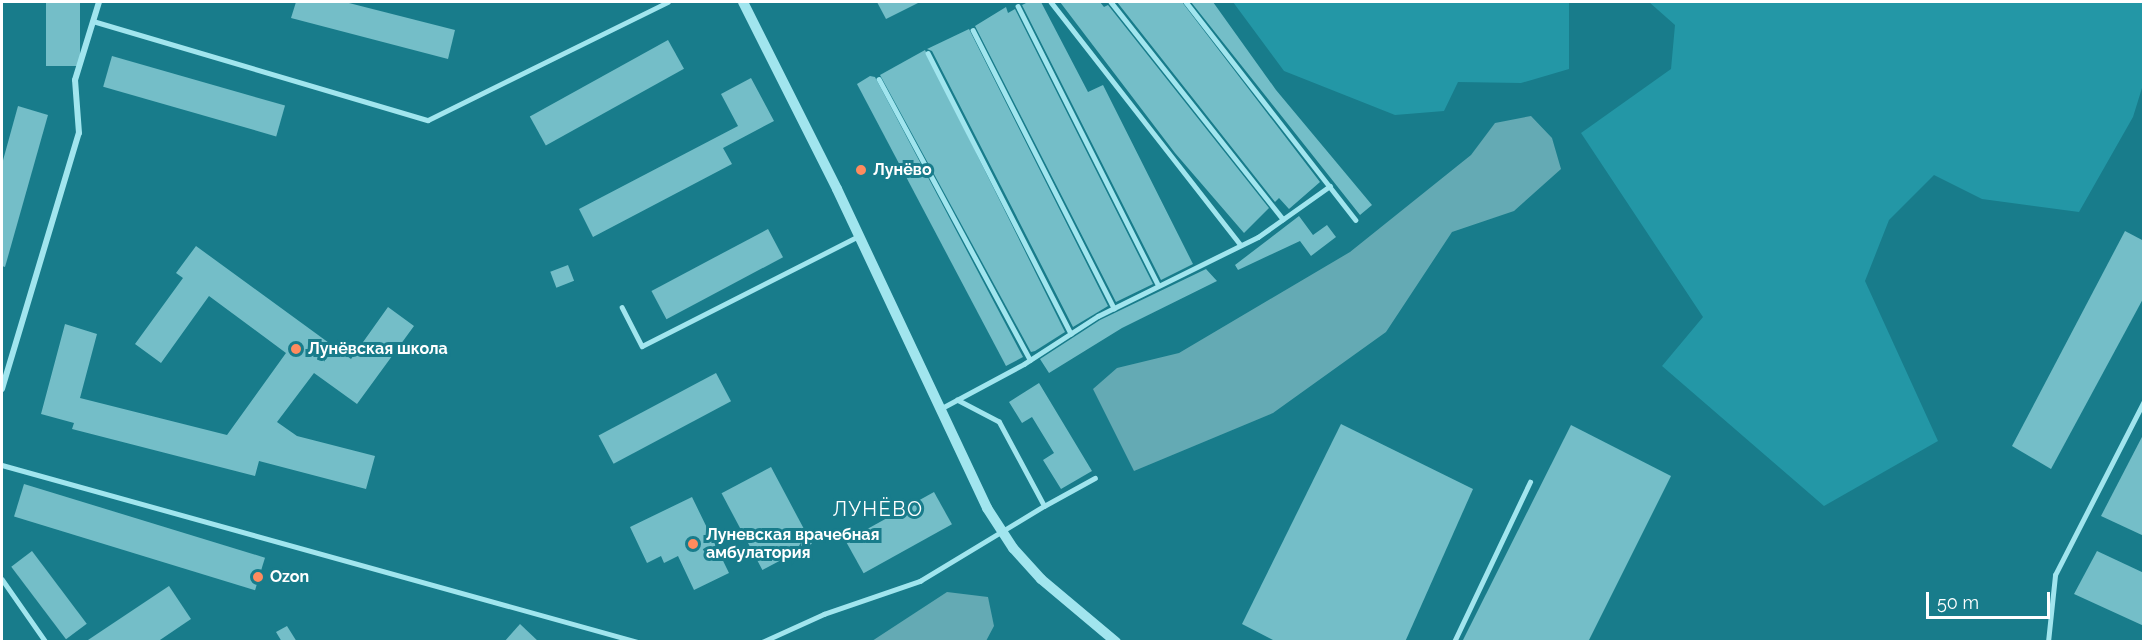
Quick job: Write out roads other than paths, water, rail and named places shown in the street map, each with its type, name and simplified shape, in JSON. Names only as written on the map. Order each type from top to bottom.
[{"type":"street","points":[[2,389],[79,133],[75,80],[99,2]]},
{"type":"street","points":[[743,2],[859,236],[940,409],[1002,530],[1041,579],[1112,640]]},
{"type":"lane","points":[[93,21],[428,120],[668,2]]},
{"type":"lane","points":[[1052,2],[1240,245]]},
{"type":"lane","points":[[1110,2],[1283,219]]},
{"type":"lane","points":[[1186,2],[1356,220]]},
{"type":"lane","points":[[1018,6],[1159,286]]},
{"type":"lane","points":[[973,30],[1114,308]]},
{"type":"lane","points":[[928,53],[1071,334]]},
{"type":"lane","points":[[879,78],[1030,360]]},
{"type":"lane","points":[[940,409],[1030,360],[1114,308],[1240,245],[1283,219],[1330,186]]},
{"type":"lane","points":[[622,307],[642,346],[859,236]]},
{"type":"lane","points":[[957,400],[999,422],[1044,506]]},
{"type":"lane","points":[[2048,642],[2055,575],[2144,401]]},
{"type":"lane","points":[[2,465],[638,642]]},
{"type":"lane","points":[[762,642],[824,614],[920,581],[1002,530],[1095,478]]},
{"type":"lane","points":[[1454,642],[1530,482]]},
{"type":"lane","points":[[2,579],[46,642]]},
{"type":"place","name":"Лунёво","points":[[861,170]]},
{"type":"place","name":"Лунёвская школа","points":[[296,349]]},
{"type":"place","name":"Луневская врачебная амбулатория","points":[[693,544]]},
{"type":"place","name":"Ozon","points":[[258,577]]},
{"type":"district","name":"ЛУНЁВО","points":[[878,509]]}]
